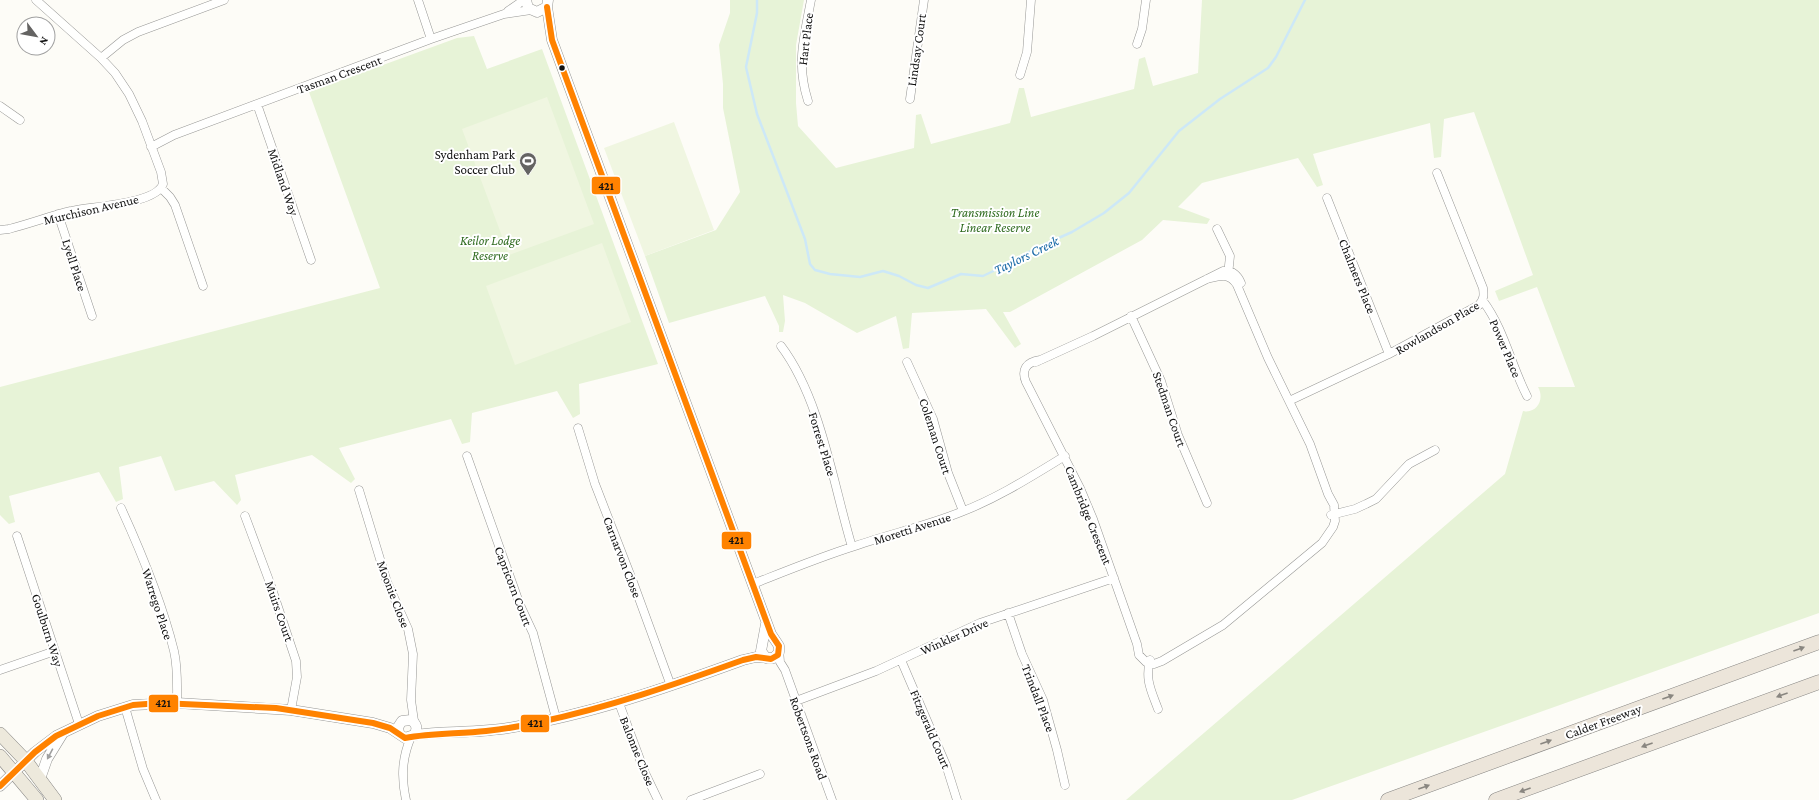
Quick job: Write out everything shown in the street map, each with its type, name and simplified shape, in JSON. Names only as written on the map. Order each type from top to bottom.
[{"type":"highway","name":"Calder Freeway","points":[[1388,800],[1819,642]]},
{"type":"highway","points":[[1496,800],[1819,682]]},
{"type":"main road","points":[[0,734],[26,761],[55,800]]},
{"type":"main road","points":[[0,756],[36,800]]},
{"type":"street","points":[[36,0],[101,58],[115,73],[129,94],[142,121],[161,172],[163,181],[161,188],[170,197],[175,205],[203,286]]},
{"type":"street","points":[[101,58],[123,40],[138,32],[224,0]]},
{"type":"street","points":[[418,0],[431,39]]},
{"type":"street","points":[[525,0],[552,40]]},
{"type":"street","name":"Tasman Crescent","points":[[504,14],[525,0]]},
{"type":"street","name":"Hart Place","points":[[808,101],[802,81],[801,70],[802,51],[810,0]]},
{"type":"street","name":"Lindsay Court","points":[[910,99],[924,0]]},
{"type":"street","points":[[1020,75],[1026,52],[1031,0]]},
{"type":"street","points":[[1137,44],[1143,24],[1146,0]]},
{"type":"street","points":[[532,11],[540,11],[547,4]]},
{"type":"street","points":[[373,723],[405,738],[444,732],[507,728],[619,703],[743,660],[756,657],[776,657],[777,646],[766,620],[552,40],[547,4]]},
{"type":"street","name":"Tasman Crescent","points":[[150,144],[431,39],[504,14],[532,11]]},
{"type":"street","name":"Midland Way","points":[[257,104],[311,260]]},
{"type":"street","points":[[0,106],[20,120]]},
{"type":"street","name":"Rowlandson Place","points":[[1289,401],[1389,354],[1479,305],[1483,301],[1483,288],[1437,173]]},
{"type":"street","name":"Murchison Avenue","points":[[0,230],[14,228],[82,208],[120,204],[157,192],[161,188]]},
{"type":"street","name":"Chalmers Place","points":[[1327,198],[1389,354]]},
{"type":"street","name":"Lyell Place","points":[[58,214],[92,316]]},
{"type":"street","points":[[1158,709],[1148,679],[1150,661],[1169,656],[1205,637],[1223,625],[1310,552],[1327,531],[1333,514],[1328,494],[1310,444],[1265,353],[1243,295],[1235,281],[1228,273],[1230,261],[1229,251],[1217,229]]},
{"type":"street","name":"Cambridge Crescent","points":[[1150,661],[1137,644],[1093,519],[1065,456],[1031,391],[1026,371],[1040,360],[1093,336],[1207,279],[1228,273]]},
{"type":"street","name":"Power Place","points":[[1483,301],[1491,312],[1501,333],[1527,396]]},
{"type":"street","name":"Stedman Court","points":[[1131,316],[1161,381],[1178,435],[1207,503]]},
{"type":"street","name":"Forrest Place","points":[[781,346],[789,356],[804,387],[815,417],[852,546]]},
{"type":"street","name":"Coleman Court","points":[[907,362],[932,419],[950,479],[963,512]]},
{"type":"street","name":"Carnarvon Close","points":[[578,428],[595,484],[644,612],[670,686]]},
{"type":"street","points":[[1333,514],[1355,509],[1376,498],[1409,464],[1435,450]]},
{"type":"street","name":"Capricorn Court","points":[[467,456],[520,605],[533,633],[556,718]]},
{"type":"street","name":"Moretti Avenue","points":[[753,584],[791,568],[852,546],[963,512],[994,497],[1065,456]]},
{"type":"street","name":"Moonie Close","points":[[358,490],[387,582],[408,629],[413,654],[411,700],[415,723]]},
{"type":"street","name":"Warrego Place","points":[[121,508],[150,576],[174,652],[177,672],[177,703]]},
{"type":"street","name":"Muirs Court","points":[[245,516],[270,583],[296,661],[297,677],[291,710]]},
{"type":"street","name":"Goulburn Way","points":[[17,536],[79,724]]},
{"type":"street","name":"Winkler Drive","points":[[796,701],[901,660],[980,623],[1114,578]]},
{"type":"street","name":"Trindall Place","points":[[1008,613],[1022,654],[1043,700],[1058,750],[1065,785]]},
{"type":"street","points":[[766,620],[762,654],[787,677]]},
{"type":"street","points":[[743,660],[770,640],[777,646]]},
{"type":"street","name":"Robertsons Road","points":[[777,646],[780,662],[787,677],[832,800]]},
{"type":"street","points":[[0,670],[55,651]]},
{"type":"street","name":"Fitzgerald Court","points":[[901,660],[946,765],[957,800]]},
{"type":"street","name":"Moonie Close","points":[[401,721],[411,700]]},
{"type":"street","points":[[0,786],[48,741],[64,732],[79,724],[125,707],[154,703],[291,710],[373,723],[408,719],[415,723],[444,732]]},
{"type":"street","name":"Balonne Close","points":[[619,703],[645,773],[658,800]]},
{"type":"street","points":[[125,707],[143,769],[156,800]]},
{"type":"street","points":[[401,721],[398,727],[404,754]]},
{"type":"street","points":[[406,800],[402,772],[404,754],[417,730],[415,723]]},
{"type":"street","points":[[40,779],[47,759],[64,732]]},
{"type":"street","points":[[691,800],[760,774]]},
{"type":"green space","name":"Transmission Line Linear Reserve","points":[[730,0],[804,0],[796,45],[796,103],[798,126],[836,168],[914,148],[916,115],[921,114],[931,144],[1010,123],[1019,88],[1024,88],[1031,117],[1134,89],[1139,59],[1145,57],[1153,86],[1198,73],[1202,0],[1819,0],[1819,613],[1292,800],[1126,800],[1505,474],[1523,411],[1536,408],[1540,401],[1541,396],[1538,387],[1575,387],[1537,287],[1499,301],[1495,291],[1533,275],[1474,112],[1444,119],[1441,157],[1434,158],[1430,123],[1313,154],[1323,185],[1317,187],[1298,158],[1202,183],[1178,207],[1210,219],[1207,224],[1163,220],[1142,240],[1010,312],[1003,312],[1021,344],[1015,348],[986,309],[912,313],[909,348],[903,349],[896,316],[857,333],[805,303],[783,295],[785,321],[783,332],[779,332],[779,326],[765,296],[669,323],[645,256],[716,230],[740,192],[723,108],[723,84],[719,45],[730,13]]},
{"type":"green space","name":"Keilor Lodge Reserve","points":[[474,36],[487,69],[542,49],[658,364],[579,384],[580,414],[573,418],[557,391],[472,413],[470,442],[462,444],[451,419],[339,448],[355,479],[351,483],[312,455],[235,475],[241,500],[237,505],[214,481],[175,491],[161,456],[119,467],[123,499],[116,502],[99,472],[9,496],[15,522],[9,524],[0,515],[0,387],[380,288],[309,92],[457,38]]},
{"type":"green space","name":"Sydenham Park Soccer Club","points":[[547,97],[594,224],[509,255],[462,129]]},
{"type":"green space","points":[[674,122],[714,230],[645,256],[604,148]]},
{"type":"green space","points":[[602,243],[631,322],[515,365],[486,286]]},
{"type":"waterway","name":"Taylors Creek","points":[[757,0],[757,13],[746,67],[757,114],[805,239],[810,264],[815,270],[830,274],[860,277],[883,271],[899,276],[916,285],[928,288],[961,274],[983,276],[1018,259],[1032,250],[1072,232],[1104,213],[1129,193],[1179,131],[1220,99],[1268,68],[1276,57],[1305,0]]},
{"type":"transit line","name":"421","points":[[0,786],[35,752],[56,736],[98,716],[133,705],[160,703],[276,708],[373,723],[390,728],[405,738],[425,735],[486,731],[566,716],[668,686],[743,660],[756,657],[771,659],[778,655],[779,646],[771,634],[552,40],[547,7]]},
{"type":"place","name":"Sydenham Park Soccer Club","points":[[528,176]]}]
